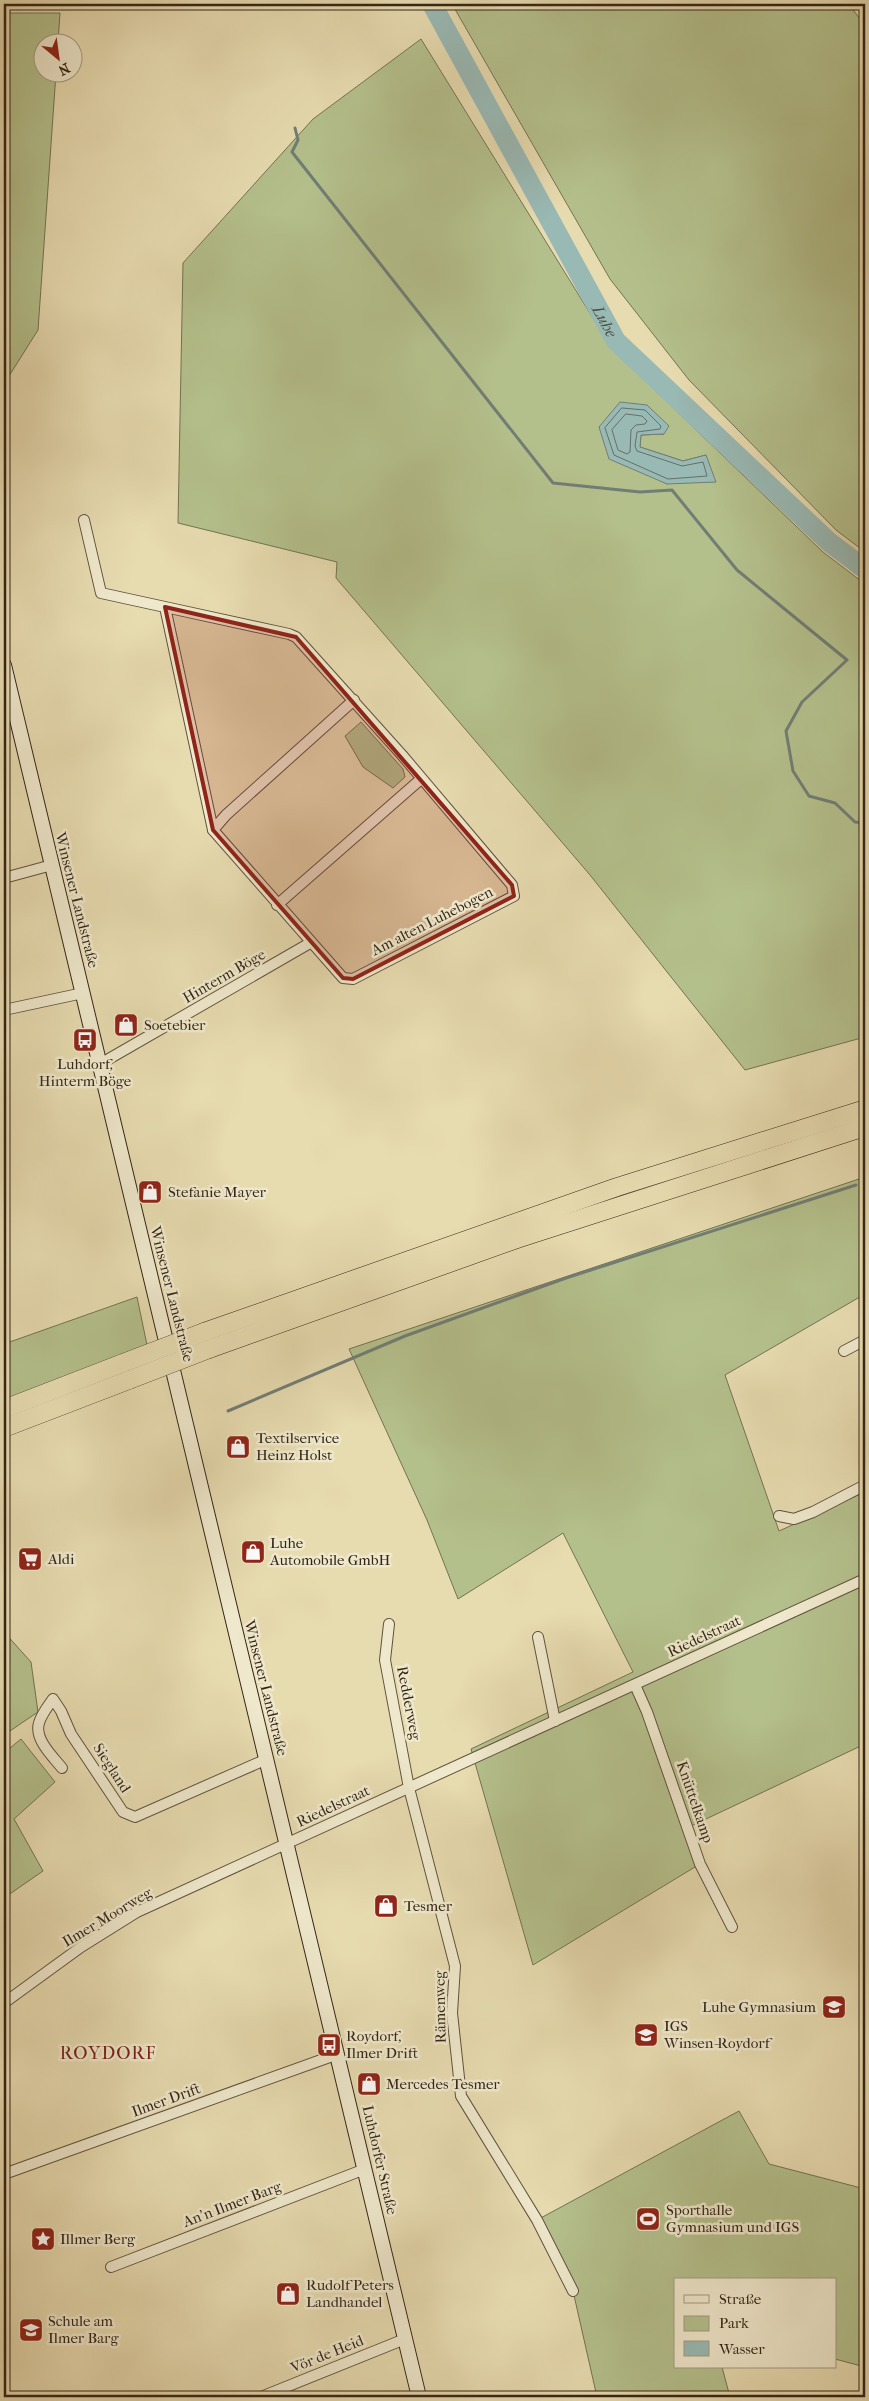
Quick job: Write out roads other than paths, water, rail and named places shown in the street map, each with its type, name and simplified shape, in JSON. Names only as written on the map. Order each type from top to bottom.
[{"type":"highway","points":[[4,1409],[204,1332],[570,1203],[865,1109]]},
{"type":"highway","points":[[4,1428],[209,1349],[535,1233],[865,1127]]},
{"type":"main road","name":"Winsener Landstraße","points":[[4,665],[287,1844]]},
{"type":"main road","name":"Luhdorfer Straße","points":[[287,1844],[419,2397]]},
{"type":"street","name":"Am alten Luhebogen","points":[[84,520],[101,593],[289,634],[296,637],[354,700],[512,885],[514,896],[353,979],[343,978],[310,943],[213,830],[165,607]]},
{"type":"street","points":[[213,830],[226,815],[354,700]]},
{"type":"street","points":[[277,905],[421,779]]},
{"type":"street","points":[[4,878],[52,865]]},
{"type":"street","name":"Hinterm Böge","points":[[100,1064],[310,943]]},
{"type":"street","points":[[4,1010],[82,993]]},
{"type":"street","points":[[844,1351],[865,1340]]},
{"type":"street","points":[[779,1516],[794,1519],[813,1512],[865,1485]]},
{"type":"street","name":"Riedelstraat","points":[[287,1844],[865,1579]]},
{"type":"street","name":"Redderweg","points":[[389,1624],[385,1660],[410,1788]]},
{"type":"street","points":[[538,1637],[555,1721]]},
{"type":"street","name":"Knüttelkamp","points":[[635,1684],[647,1712],[700,1864],[732,1927]]},
{"type":"street","name":"Siegland","points":[[62,1768],[42,1741],[38,1730],[39,1723],[53,1699],[72,1734],[123,1812],[135,1817],[267,1759]]},
{"type":"street","name":"Rämenweg","points":[[410,1788],[455,1966],[452,2014],[461,2096],[537,2220],[573,2291]]},
{"type":"street","name":"Ilmer Moorweg","points":[[4,2004],[81,1948],[137,1912],[287,1844]]},
{"type":"street","name":"Ilmer Drift","points":[[4,2174],[338,2054]]},
{"type":"street","name":"An'n Ilmer Barg","points":[[111,2266],[365,2168]]},
{"type":"street","name":"Vör de Heid","points":[[261,2397],[405,2339]]},
{"type":"water","points":[[620,402],[647,405],[669,426],[664,434],[641,435],[640,447],[683,461],[706,455],[716,482],[667,484],[609,459],[599,427]]},
{"type":"waterway","name":"Luhe","points":[[432,4],[616,341],[829,542],[865,569]]},
{"type":"waterway","points":[[295,128],[298,140],[292,152],[553,483],[640,492],[672,490],[737,570],[847,660],[802,702],[786,731],[793,771],[809,796],[835,803],[855,822],[865,823]]},
{"type":"waterway","points":[[228,1411],[405,1336],[566,1278],[856,1185]]},
{"type":"place","name":"Soetebier","points":[[126,1025]]},
{"type":"place","name":"Luhdorf, Hinterm Böge","points":[[85,1040]]},
{"type":"place","name":"Stefanie Mayer","points":[[150,1192]]},
{"type":"place","name":"Textilservice Heinz Holst","points":[[238,1447]]},
{"type":"place","name":"Luhe Automobile GmbH","points":[[253,1552]]},
{"type":"place","name":"Aldi","points":[[30,1559]]},
{"type":"place","name":"Tesmer","points":[[386,1906]]},
{"type":"place","name":"Luhe Gymnasium","points":[[834,2007]]},
{"type":"place","name":"IGS Winsen-Roydorf","points":[[646,2035]]},
{"type":"place","name":"Roydorf, Ilmer Drift","points":[[329,2045]]},
{"type":"place","name":"Mercedes Tesmer","points":[[369,2084]]},
{"type":"place","name":"Sporthalle Gymnasium und IGS","points":[[648,2219]]},
{"type":"place","name":"Illmer Berg","points":[[43,2239]]},
{"type":"place","name":"Rudolf Peters Landhandel","points":[[288,2294]]},
{"type":"place","name":"Schule am Ilmer Barg","points":[[31,2330]]},
{"type":"district","name":"ROYDORF","points":[[108,2053]]}]
